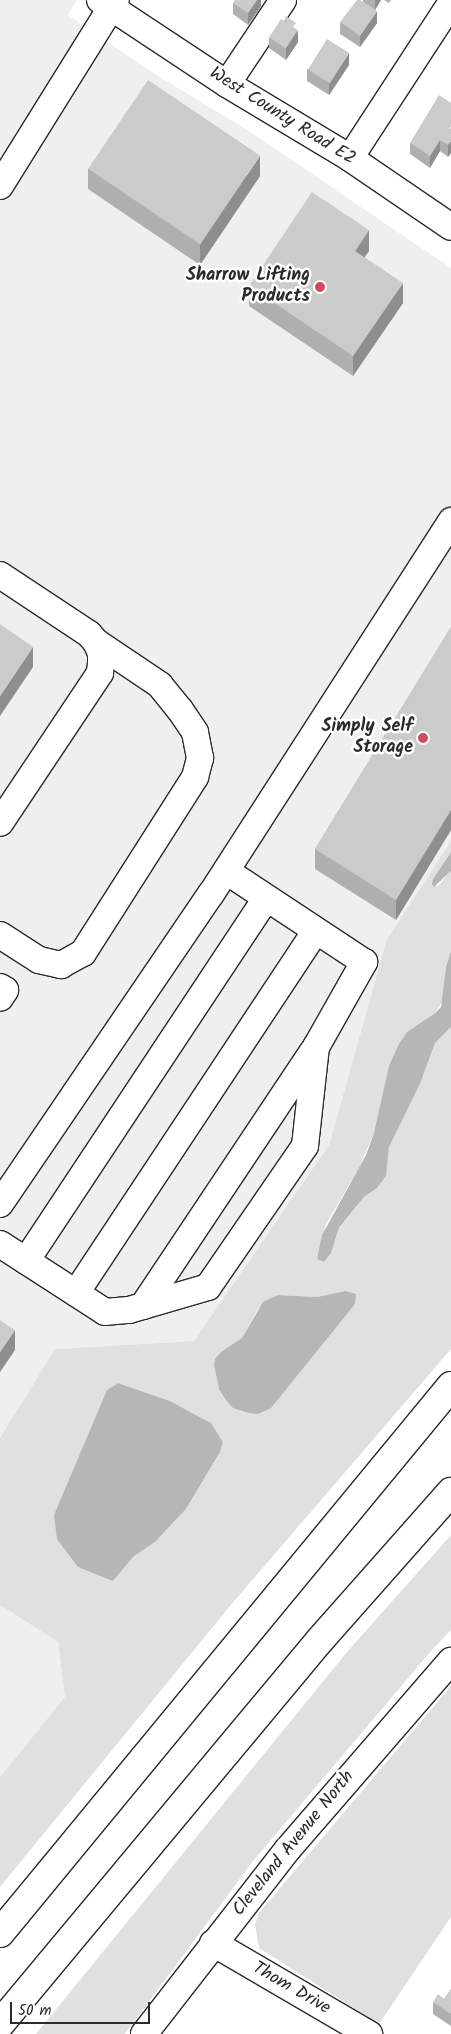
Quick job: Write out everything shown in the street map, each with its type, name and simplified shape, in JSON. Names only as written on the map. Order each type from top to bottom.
[{"type":"highway","points":[[0,1934],[451,1386]]},
{"type":"highway","points":[[0,2024],[314,1647],[451,1492]]},
{"type":"street","points":[[227,84],[283,0]]},
{"type":"street","points":[[0,186],[109,3]]},
{"type":"street","name":"West County Road E2","points":[[109,3],[227,84],[350,158],[451,227]]},
{"type":"street","points":[[350,158],[451,3]]},
{"type":"street","points":[[0,1204],[443,550],[451,521]]},
{"type":"street","points":[[0,574],[89,634],[96,642],[160,686],[195,732],[200,758],[195,777],[83,953],[61,966],[39,960],[0,935]]},
{"type":"street","points":[[0,823],[100,673],[101,653],[96,642]]},
{"type":"street","points":[[143,1306],[316,1047],[364,962],[226,871]]},
{"type":"street","points":[[26,1261],[266,898]]},
{"type":"street","points":[[76,1293],[316,931]]},
{"type":"street","points":[[0,987],[5,990],[0,998]]},
{"type":"street","points":[[0,1244],[104,1312],[129,1310],[208,1287],[305,1146],[316,1047]]},
{"type":"street","name":"Cleveland Avenue North","points":[[144,2034],[213,1943],[356,1768],[451,1661]]},
{"type":"street","name":"Thom Drive","points":[[213,1943],[369,2034]]},
{"type":"shaded area","points":[[0,0],[77,0],[68,15],[155,74],[249,131],[451,268],[451,841],[387,939],[329,1145],[194,1341],[55,1349],[0,1438]]},
{"type":"shaded area","points":[[451,841],[451,852],[433,879],[437,887],[451,871],[451,951],[446,967],[443,1001],[434,1014],[374,1133],[359,1168],[326,1224],[317,1258],[324,1262],[331,1253],[339,1229],[364,1197],[377,1188],[386,1176],[389,1147],[420,1084],[435,1043],[451,1027],[451,1349],[230,1606],[0,1887],[0,1777],[65,1697],[58,1642],[0,1605],[0,1438],[55,1349],[194,1341],[329,1145],[387,939]],"holes":[[[345,1291],[219,1389],[214,1365],[215,1359],[242,1338],[258,1309],[278,1295],[317,1297]],[[118,1383],[170,1401],[194,1414],[211,1424],[223,1442],[220,1452],[186,1509],[155,1542],[133,1557],[113,1581],[107,1390]]]},
{"type":"shaded area","points":[[451,852],[451,871],[434,887],[432,884],[433,879]]},
{"type":"shaded area","points":[[451,951],[451,1027],[435,1043],[420,1084],[389,1147],[386,1176],[377,1188],[364,1197],[339,1228],[331,1253],[324,1262],[317,1259],[322,1235],[366,1155],[374,1133],[389,1066],[407,1032],[441,1007],[446,967]]},
{"type":"shaded area","points":[[345,1291],[356,1294],[355,1304],[271,1408],[258,1414],[233,1408],[219,1389],[214,1365],[215,1359],[221,1352],[242,1338],[263,1302],[278,1295],[317,1297]]},
{"type":"shaded area","points":[[118,1383],[170,1401],[211,1423],[223,1442],[220,1452],[186,1509],[155,1542],[133,1557],[113,1581],[78,1567],[57,1539],[54,1515],[107,1390]]},
{"type":"shaded area","points":[[451,1535],[451,1630],[431,1651],[253,1861],[125,2034],[36,2034],[347,1652]]},
{"type":"shaded area","points":[[0,1605],[58,1642],[65,1697],[0,1777]]},
{"type":"shaded area","points":[[451,1686],[451,1917],[379,2024],[259,1948],[255,1925],[259,1913]]},
{"type":"building","points":[[235,0],[257,0],[248,13],[233,3]]},
{"type":"building","points":[[357,0],[377,11],[360,36],[340,22]]},
{"type":"building","points":[[286,16],[296,23],[293,27],[284,21]]},
{"type":"building","points":[[281,19],[298,30],[286,48],[269,37]]},
{"type":"building","points":[[327,39],[349,53],[330,83],[308,70]]},
{"type":"building","points":[[148,80],[260,155],[200,244],[88,169]]},
{"type":"building","points":[[439,95],[451,103],[451,141],[448,145],[440,140],[430,156],[410,143]]},
{"type":"building","name":"Sharrow Lifting Products","points":[[312,192],[369,230],[355,251],[403,283],[353,356],[249,286]]},
{"type":"building","points":[[0,624],[33,647],[0,696]]},
{"type":"building","name":"Simply Self Storage","points":[[451,627],[451,810],[396,900],[315,849]]},
{"type":"building","points":[[0,1320],[15,1330],[0,1352]]},
{"type":"building","points":[[451,1989],[451,2014],[433,2002],[438,1994],[444,1999]]},
{"type":"place","name":"Sharrow Lifting Products","points":[[320,287]]},
{"type":"place","name":"Simply Self Storage","points":[[423,738]]}]
